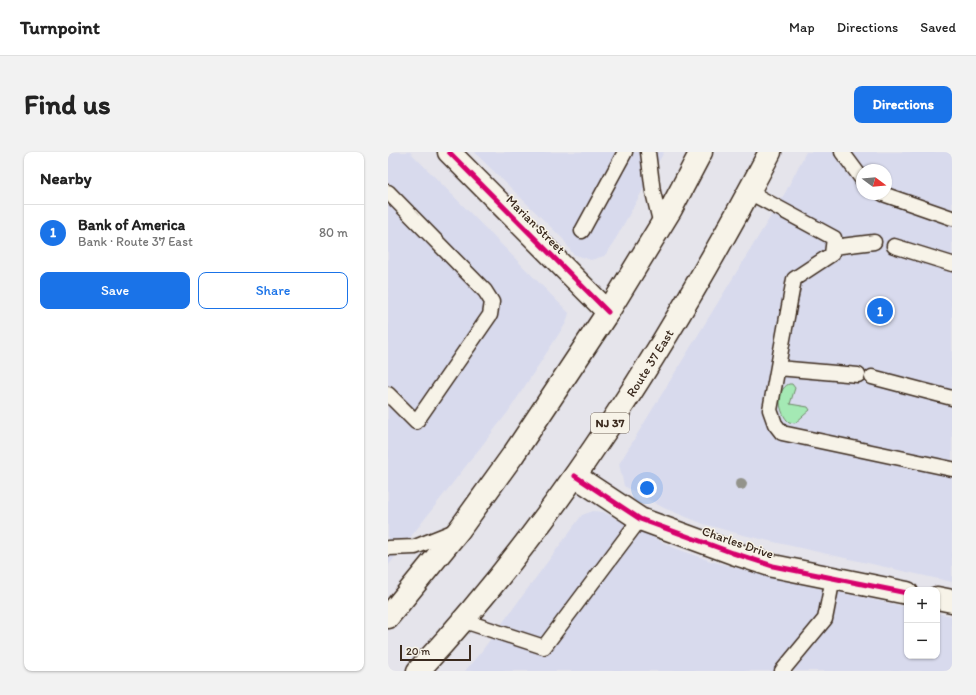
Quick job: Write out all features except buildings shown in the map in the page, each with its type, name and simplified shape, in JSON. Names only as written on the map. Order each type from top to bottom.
[{"type":"main road","name":"Marian Street","points":[[449,152],[608,312]]},
{"type":"main road","points":[[388,617],[459,530],[514,455],[608,312],[661,225],[701,152]]},
{"type":"main road","name":"Route 37 East","points":[[418,671],[464,621],[575,476],[674,323],[773,153]]},
{"type":"main road","name":"Charles Drive","points":[[575,476],[640,519],[773,566],[904,592]]},
{"type":"main road","points":[[940,599],[952,601]]},
{"type":"lane","points":[[582,231],[625,152]]},
{"type":"lane","points":[[648,152],[653,192],[661,225]]},
{"type":"lane","points":[[842,152],[853,158]]},
{"type":"lane","points":[[388,192],[485,291],[492,302],[490,315],[416,422],[388,394]]},
{"type":"lane","points":[[749,192],[834,238],[832,254],[794,279],[770,410],[775,424],[782,433],[952,469]]},
{"type":"lane","points":[[892,197],[952,218]]},
{"type":"lane","points":[[834,247],[874,242]]},
{"type":"lane","points":[[894,246],[952,264]]},
{"type":"lane","points":[[778,368],[858,375]]},
{"type":"lane","points":[[872,377],[952,398]]},
{"type":"lane","points":[[464,621],[544,647],[640,519]]},
{"type":"lane","points":[[388,548],[415,546],[459,530]]},
{"type":"lane","points":[[782,671],[825,619],[833,578]]},
{"type":"shaded area","points":[[388,152],[410,152],[569,313],[566,323],[508,412],[388,566]]},
{"type":"shaded area","points":[[474,152],[664,152],[610,249],[604,256],[591,260],[573,254],[563,239]]},
{"type":"shaded area","points":[[806,152],[952,152],[952,582],[743,535],[704,524],[664,508],[624,486],[619,464],[785,193]]},
{"type":"shaded area","points":[[593,511],[603,512],[672,547],[711,561],[781,580],[904,606],[904,659],[940,659],[940,614],[952,616],[952,671],[465,671],[481,652],[582,515]]},
{"type":"green space","points":[[789,384],[792,384],[795,388],[790,404],[808,407],[810,410],[795,423],[789,422],[783,414],[780,402],[782,391]]},
{"type":"cycle path","points":[[449,152],[608,312]]},
{"type":"cycle path","points":[[575,476],[640,519],[733,553],[773,566],[904,592]]},
{"type":"place","name":"Bank of America","points":[[880,311]]}]
